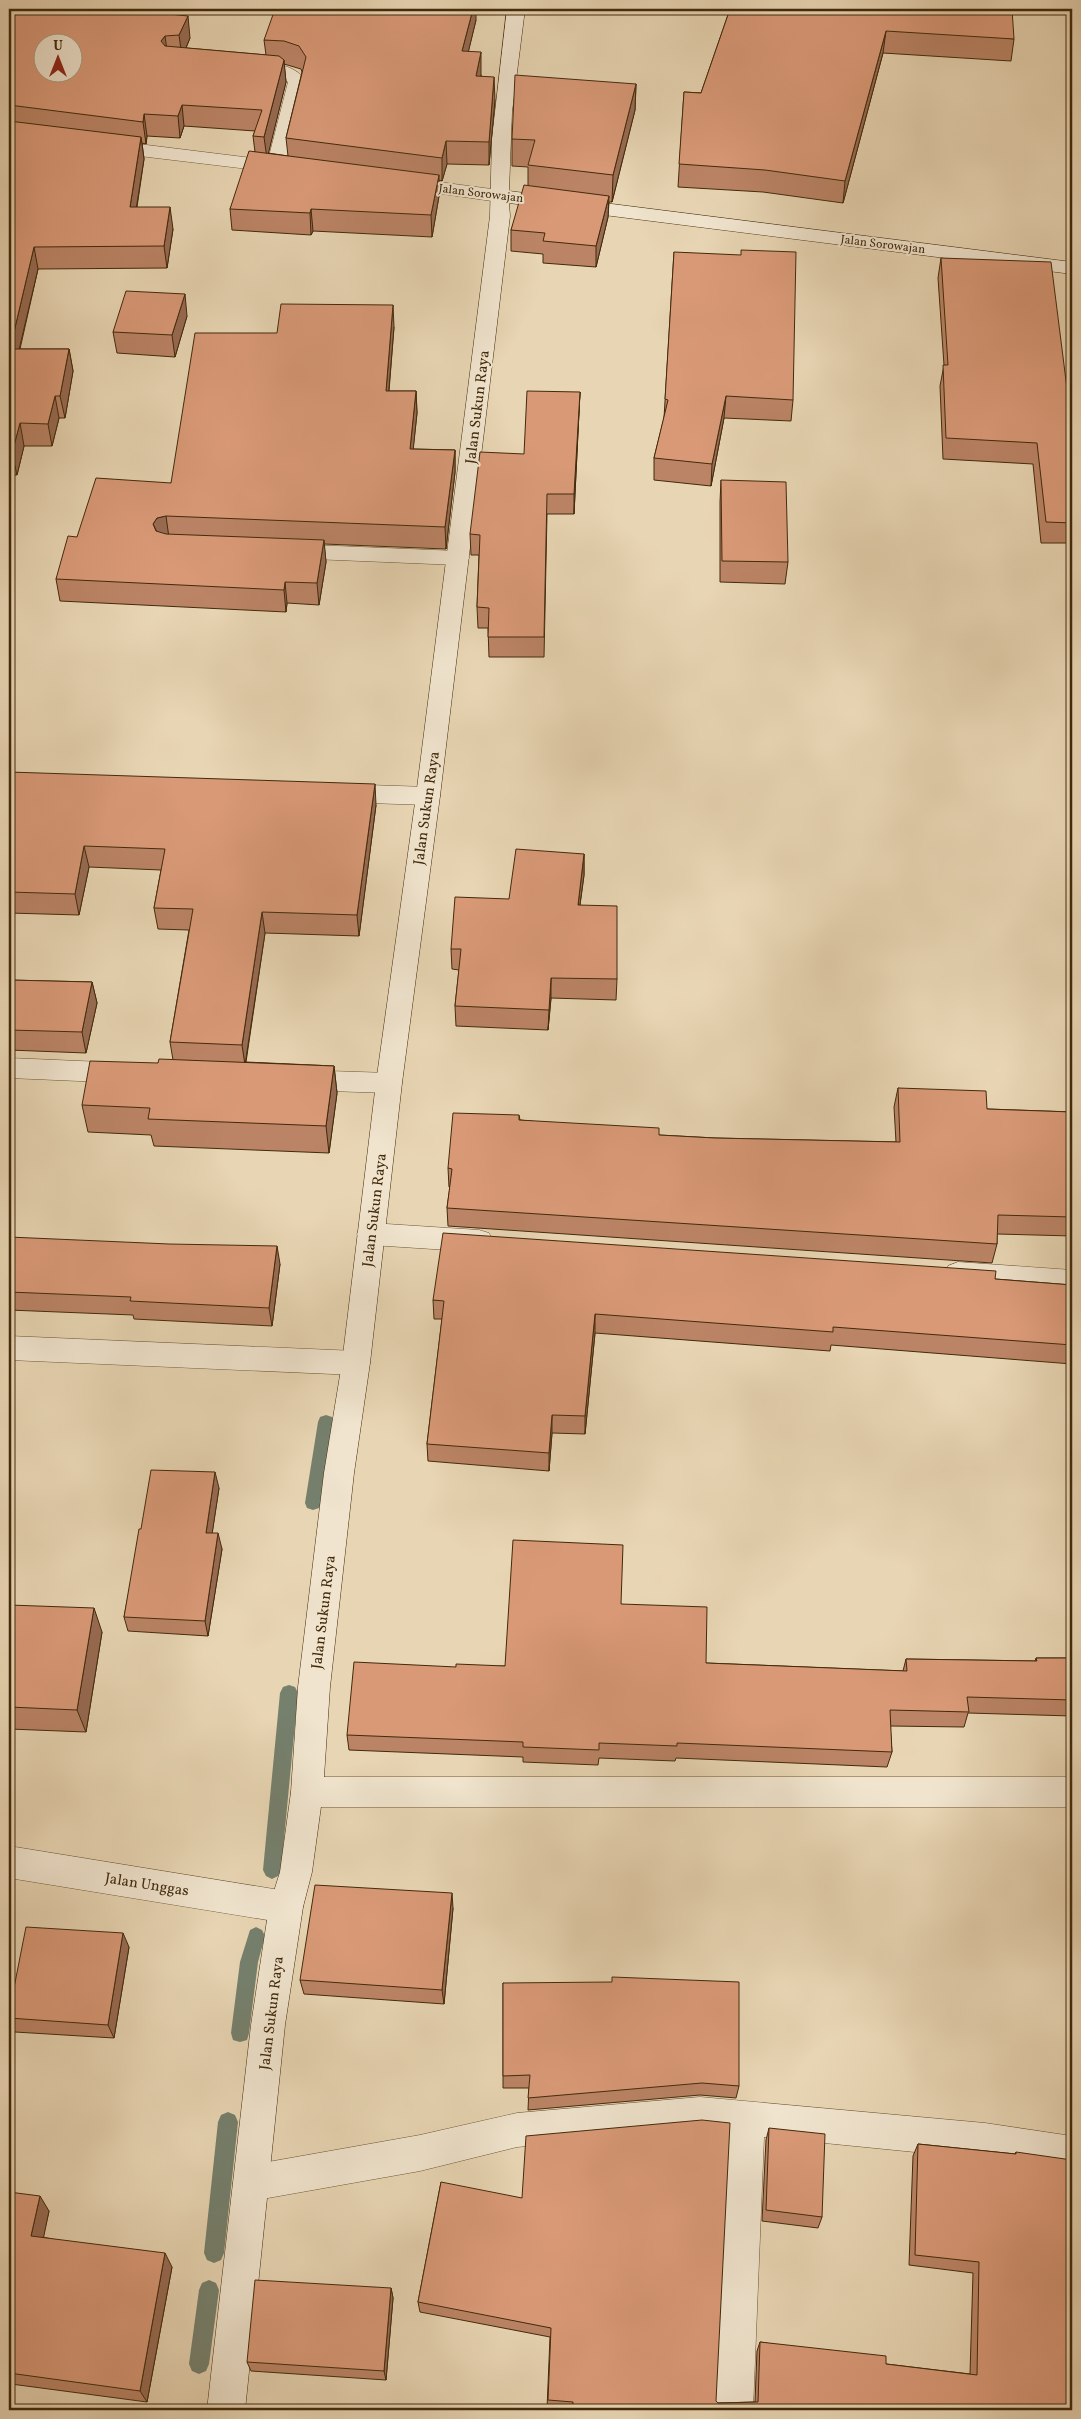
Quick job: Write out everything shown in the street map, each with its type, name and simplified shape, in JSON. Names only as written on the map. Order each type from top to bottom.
[{"type":"street","name":"Jalan Sukun Raya","points":[[226,2410],[268,2025],[286,1907],[296,1872],[307,1792],[314,1686],[339,1473],[356,1364],[389,1083],[428,796],[500,216],[499,196],[506,75],[516,9]]},
{"type":"street","points":[[230,67],[286,71],[294,75],[297,81],[276,166]]},
{"type":"street","points":[[88,144],[305,170]]},
{"type":"street","name":"Jalan Sorowajan","points":[[382,180],[1072,268]]},
{"type":"street","points":[[269,551],[458,558]]},
{"type":"street","points":[[318,793],[428,796]]},
{"type":"street","points":[[9,1068],[145,1074]]},
{"type":"street","points":[[272,1079],[389,1083]]},
{"type":"street","points":[[371,1234],[507,1242]]},
{"type":"street","points":[[933,1272],[1072,1282]]},
{"type":"street","points":[[9,1348],[356,1364]]},
{"type":"street","points":[[307,1792],[1072,1792]]},
{"type":"street","name":"Jalan Unggas","points":[[9,1862],[286,1907]]},
{"type":"street","points":[[251,2183],[420,2153],[516,2130],[700,2114],[986,2141],[1072,2154]]},
{"type":"street","points":[[734,2410],[747,2118]]},
{"type":"building","points":[[9,9],[123,9],[188,16],[179,35],[165,36],[161,41],[165,46],[279,56],[284,60],[264,137],[253,136],[262,110],[182,105],[178,116],[144,114],[143,122],[9,105]]},
{"type":"building","points":[[275,9],[473,9],[462,51],[481,52],[476,76],[494,77],[489,142],[446,141],[442,158],[286,138],[306,57],[299,46],[284,41],[264,40]]},
{"type":"building","points":[[730,9],[1012,9],[1014,39],[886,31],[845,181],[765,170],[679,164],[684,92],[701,93]]},
{"type":"building","points":[[515,75],[636,84],[613,175],[528,165],[535,140],[512,139]]},
{"type":"building","points":[[9,121],[141,137],[130,207],[170,207],[164,246],[34,247],[10,349],[69,349],[60,396],[55,396],[48,424],[20,423],[12,453],[9,453]]},
{"type":"building","points":[[249,151],[439,175],[431,215],[311,209],[310,213],[230,209]]},
{"type":"building","points":[[524,185],[609,196],[596,246],[543,241],[545,233],[511,230]]},
{"type":"building","points":[[741,250],[796,252],[793,400],[726,396],[712,464],[654,458],[668,400],[665,399],[674,252],[741,255]]},
{"type":"building","points":[[941,258],[1051,262],[1072,428],[1072,523],[1046,522],[1037,443],[946,438],[943,365],[948,365]]},
{"type":"building","points":[[126,291],[185,294],[172,335],[113,332]]},
{"type":"building","points":[[281,304],[393,305],[386,391],[416,391],[410,449],[455,450],[445,527],[166,516],[157,518],[153,524],[156,531],[166,534],[324,540],[317,583],[285,582],[284,590],[56,579],[68,536],[77,537],[96,478],[171,483],[195,333],[277,333]]},
{"type":"building","points":[[527,391],[580,392],[574,494],[547,494],[544,637],[488,637],[489,608],[477,607],[480,535],[470,534],[480,452],[524,454]]},
{"type":"building","points":[[721,480],[786,482],[788,562],[722,561]]},
{"type":"building","points":[[9,772],[375,784],[357,915],[262,912],[242,1045],[170,1042],[193,909],[154,908],[165,849],[84,846],[75,894],[9,892]]},
{"type":"building","points":[[516,849],[584,854],[578,905],[617,906],[617,979],[551,978],[549,1010],[455,1006],[461,949],[451,949],[455,897],[509,899]]},
{"type":"building","points":[[9,980],[92,982],[82,1032],[9,1030]]},
{"type":"building","points":[[159,1059],[334,1066],[326,1126],[148,1119],[150,1108],[82,1105],[90,1061],[158,1063]]},
{"type":"building","points":[[898,1088],[986,1091],[987,1109],[1072,1112],[1072,1217],[998,1215],[997,1244],[447,1208],[452,1169],[448,1168],[453,1113],[519,1115],[519,1120],[659,1128],[659,1135],[900,1142]]},
{"type":"building","points":[[443,1233],[996,1271],[995,1279],[1072,1285],[1072,1345],[833,1327],[833,1332],[595,1314],[585,1416],[552,1415],[549,1453],[427,1444],[444,1301],[433,1300]]},
{"type":"building","points":[[9,1237],[169,1244],[277,1246],[269,1308],[130,1301],[131,1297],[9,1292]]},
{"type":"building","points":[[151,1470],[215,1472],[206,1533],[218,1533],[205,1621],[124,1617]]},
{"type":"building","points":[[513,1540],[623,1545],[621,1604],[707,1607],[706,1663],[907,1671],[906,1659],[1037,1661],[1036,1658],[1072,1658],[1072,1700],[967,1697],[969,1712],[890,1710],[892,1752],[677,1743],[677,1746],[599,1743],[599,1750],[523,1747],[523,1742],[347,1735],[354,1662],[456,1667],[456,1664],[505,1666]]},
{"type":"building","points":[[9,1605],[94,1608],[77,1710],[9,1707]]},
{"type":"building","points":[[315,1885],[452,1893],[442,1990],[300,1980]]},
{"type":"building","points":[[26,1927],[123,1933],[108,2025],[9,2018]]},
{"type":"building","points":[[612,1977],[739,1982],[739,2086],[702,2083],[528,2098],[530,2075],[503,2076],[503,1983],[612,1982]]},
{"type":"building","points":[[702,2120],[730,2123],[716,2401],[718,2403],[758,2402],[760,2342],[886,2356],[886,2364],[977,2375],[979,2262],[915,2255],[918,2144],[1016,2154],[1016,2152],[1072,2160],[1072,2410],[573,2410],[573,2402],[548,2400],[551,2328],[418,2302],[441,2182],[522,2198],[526,2136]]},
{"type":"building","points":[[769,2128],[825,2134],[822,2217],[766,2210]]},
{"type":"building","points":[[9,2192],[40,2196],[31,2236],[165,2253],[140,2391],[9,2373]]},
{"type":"building","points":[[255,2280],[391,2288],[384,2371],[247,2362]]},
{"type":"waterway","points":[[313,1503],[326,1422]]},
{"type":"waterway","points":[[272,1870],[289,1693]]},
{"type":"waterway","points":[[240,2033],[249,1962],[256,1936]]},
{"type":"waterway","points":[[214,2253],[228,2122]]},
{"type":"waterway","points":[[199,2364],[209,2290]]}]
